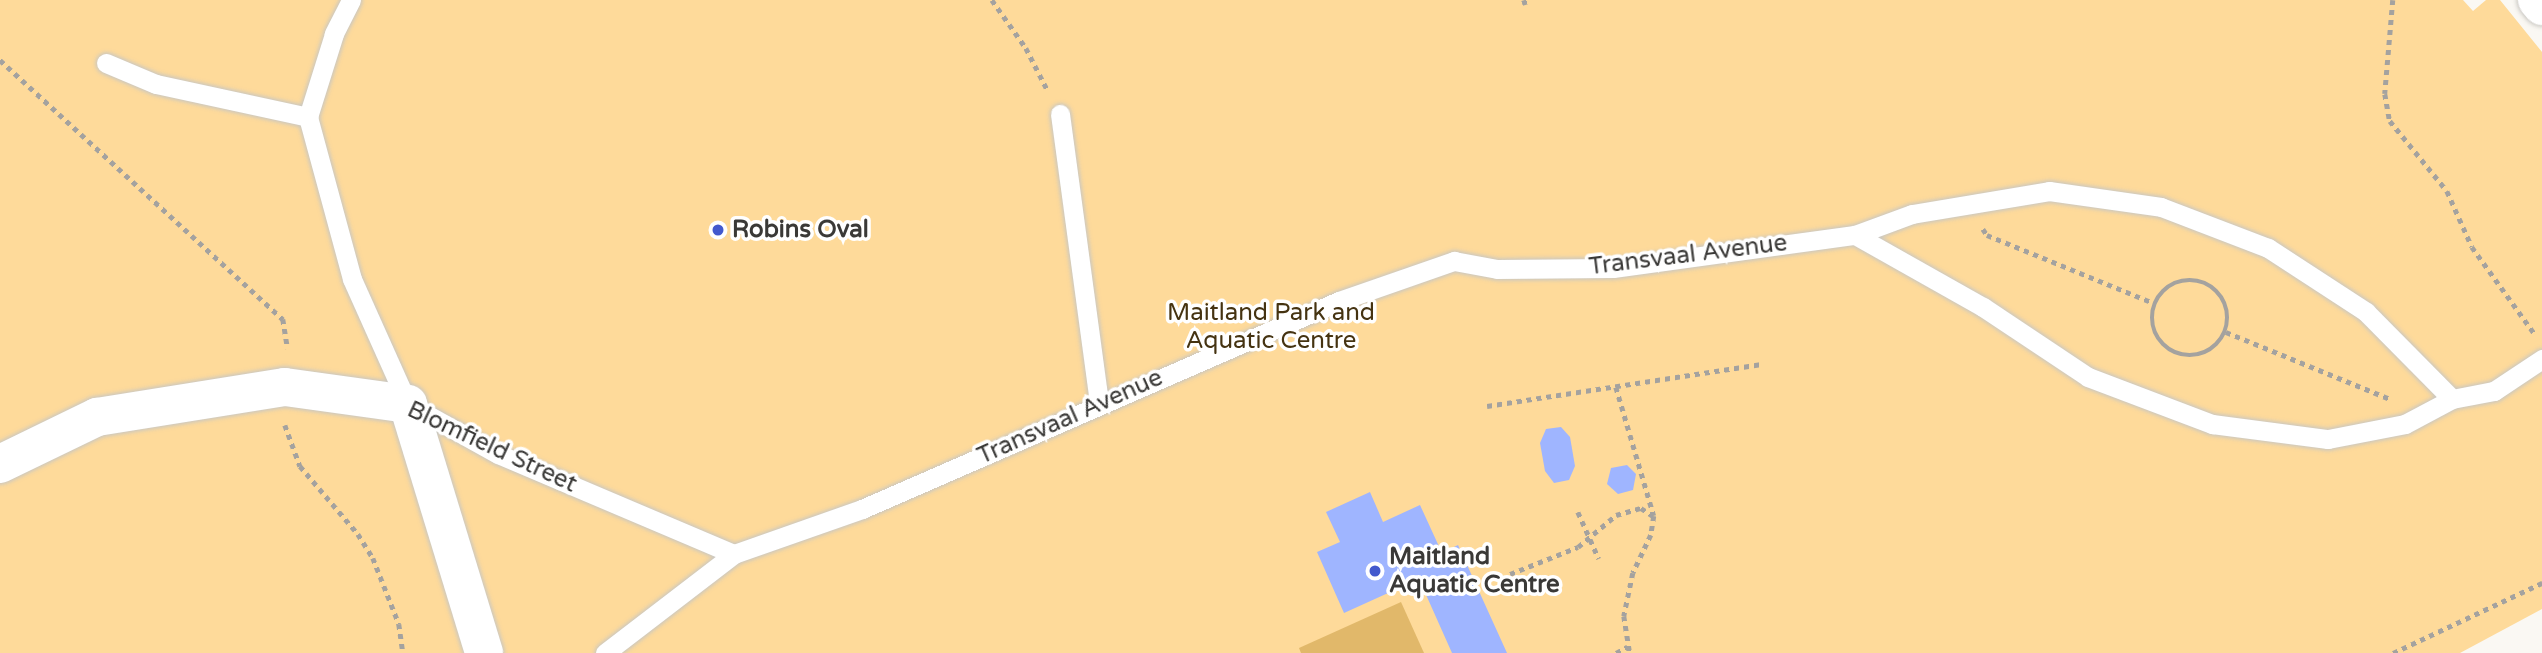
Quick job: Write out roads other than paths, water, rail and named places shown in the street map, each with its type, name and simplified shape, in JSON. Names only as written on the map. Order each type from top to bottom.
[{"type":"street","points":[[2537,0],[2542,6]]},
{"type":"street","name":"Blomfield Street","points":[[0,464],[96,417],[285,387],[408,404]]},
{"type":"street","points":[[408,404],[484,653]]},
{"type":"lane","points":[[351,0],[334,34],[308,117],[352,279],[408,404]]},
{"type":"lane","points":[[106,63],[156,84],[308,117]]},
{"type":"lane","points":[[1060,114],[1099,404]]},
{"type":"lane","name":"Transvaal Avenue","points":[[605,653],[734,554],[862,509],[1339,301],[1454,261],[1497,269],[1613,268],[1855,235],[1912,214],[2049,191],[2161,207],[2268,248],[2365,312],[2452,399]]},
{"type":"lane","points":[[1855,235],[1983,307],[2088,377],[2212,424],[2329,439],[2405,424],[2452,399],[2494,391],[2542,359]]},
{"type":"lane","name":"Blomfield Street","points":[[408,404],[498,454],[734,554]]},
{"type":"place","name":"Robins Oval","points":[[718,230]]},
{"type":"place","name":"Maitland Aquatic Centre","points":[[1375,571]]},
{"type":"park label","name":"Maitland Park and Aquatic Centre","points":[[1271,327]]}]
